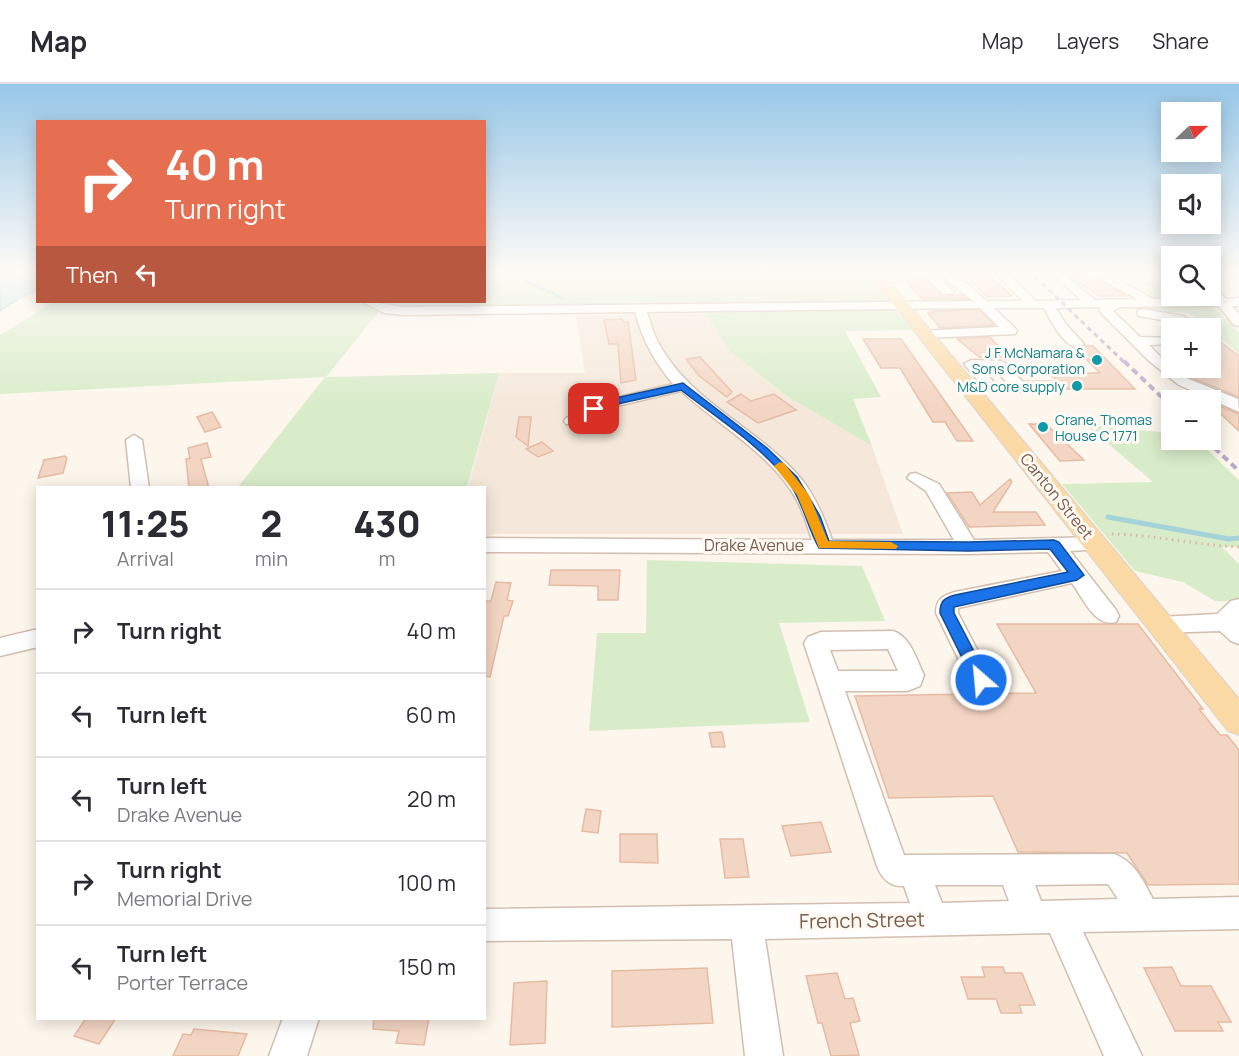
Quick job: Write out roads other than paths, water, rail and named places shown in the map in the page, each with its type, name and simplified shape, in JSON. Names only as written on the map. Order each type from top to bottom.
[{"type":"main road","name":"Canton Street","points":[[911,316],[980,388],[1091,539],[1160,625],[1229,698],[1239,722]]},
{"type":"street","points":[[642,316],[652,347],[683,386],[763,450],[793,479],[813,516],[824,545]]},
{"type":"street","points":[[926,334],[1009,332],[1010,328],[997,316]]},
{"type":"street","points":[[1054,316],[1059,325],[1077,344]]},
{"type":"street","points":[[1112,316],[1184,382],[1200,391],[1227,399],[1239,407]]},
{"type":"street","points":[[1138,341],[1161,341]]},
{"type":"street","points":[[1019,387],[998,364],[971,364],[980,388],[1019,387],[1054,386]]},
{"type":"street","points":[[572,421],[612,402],[683,386]]},
{"type":"street","points":[[134,440],[140,486]]},
{"type":"street","points":[[916,478],[933,488],[968,547]]},
{"type":"street","name":"Drake Avenue","points":[[486,545],[968,547],[1054,545],[1091,539]]},
{"type":"street","points":[[1054,545],[1108,616]]},
{"type":"street","points":[[981,680],[947,613],[947,604],[955,600],[1077,575]]},
{"type":"street","points":[[1160,625],[1230,629],[1239,607]]},
{"type":"street","points":[[0,647],[36,638]]},
{"type":"street","points":[[828,681],[892,866],[898,871],[1114,869],[1124,878],[1145,916]]},
{"type":"street","points":[[1012,869],[1046,917],[1123,1056]]},
{"type":"street","points":[[914,870],[932,919]]},
{"type":"street","name":"French Street","points":[[486,925],[746,923],[1239,914]]},
{"type":"street","points":[[746,923],[764,1056]]},
{"type":"street","points":[[288,1056],[301,1020]]},
{"type":"waterway","points":[[1108,517],[1229,539],[1239,538]]},
{"type":"railway","points":[[1076,316],[1125,363]]},
{"type":"railway","points":[[1124,361],[1161,396]]},
{"type":"railway","points":[[1217,450],[1239,471]]},
{"type":"place","name":"J F McNamara & Sons Corporation","points":[[1097,360]]},
{"type":"place","name":"M&D core supply","points":[[1077,386]]},
{"type":"place","name":"Crane, Thomas House C 1771","points":[[1043,427]]}]
